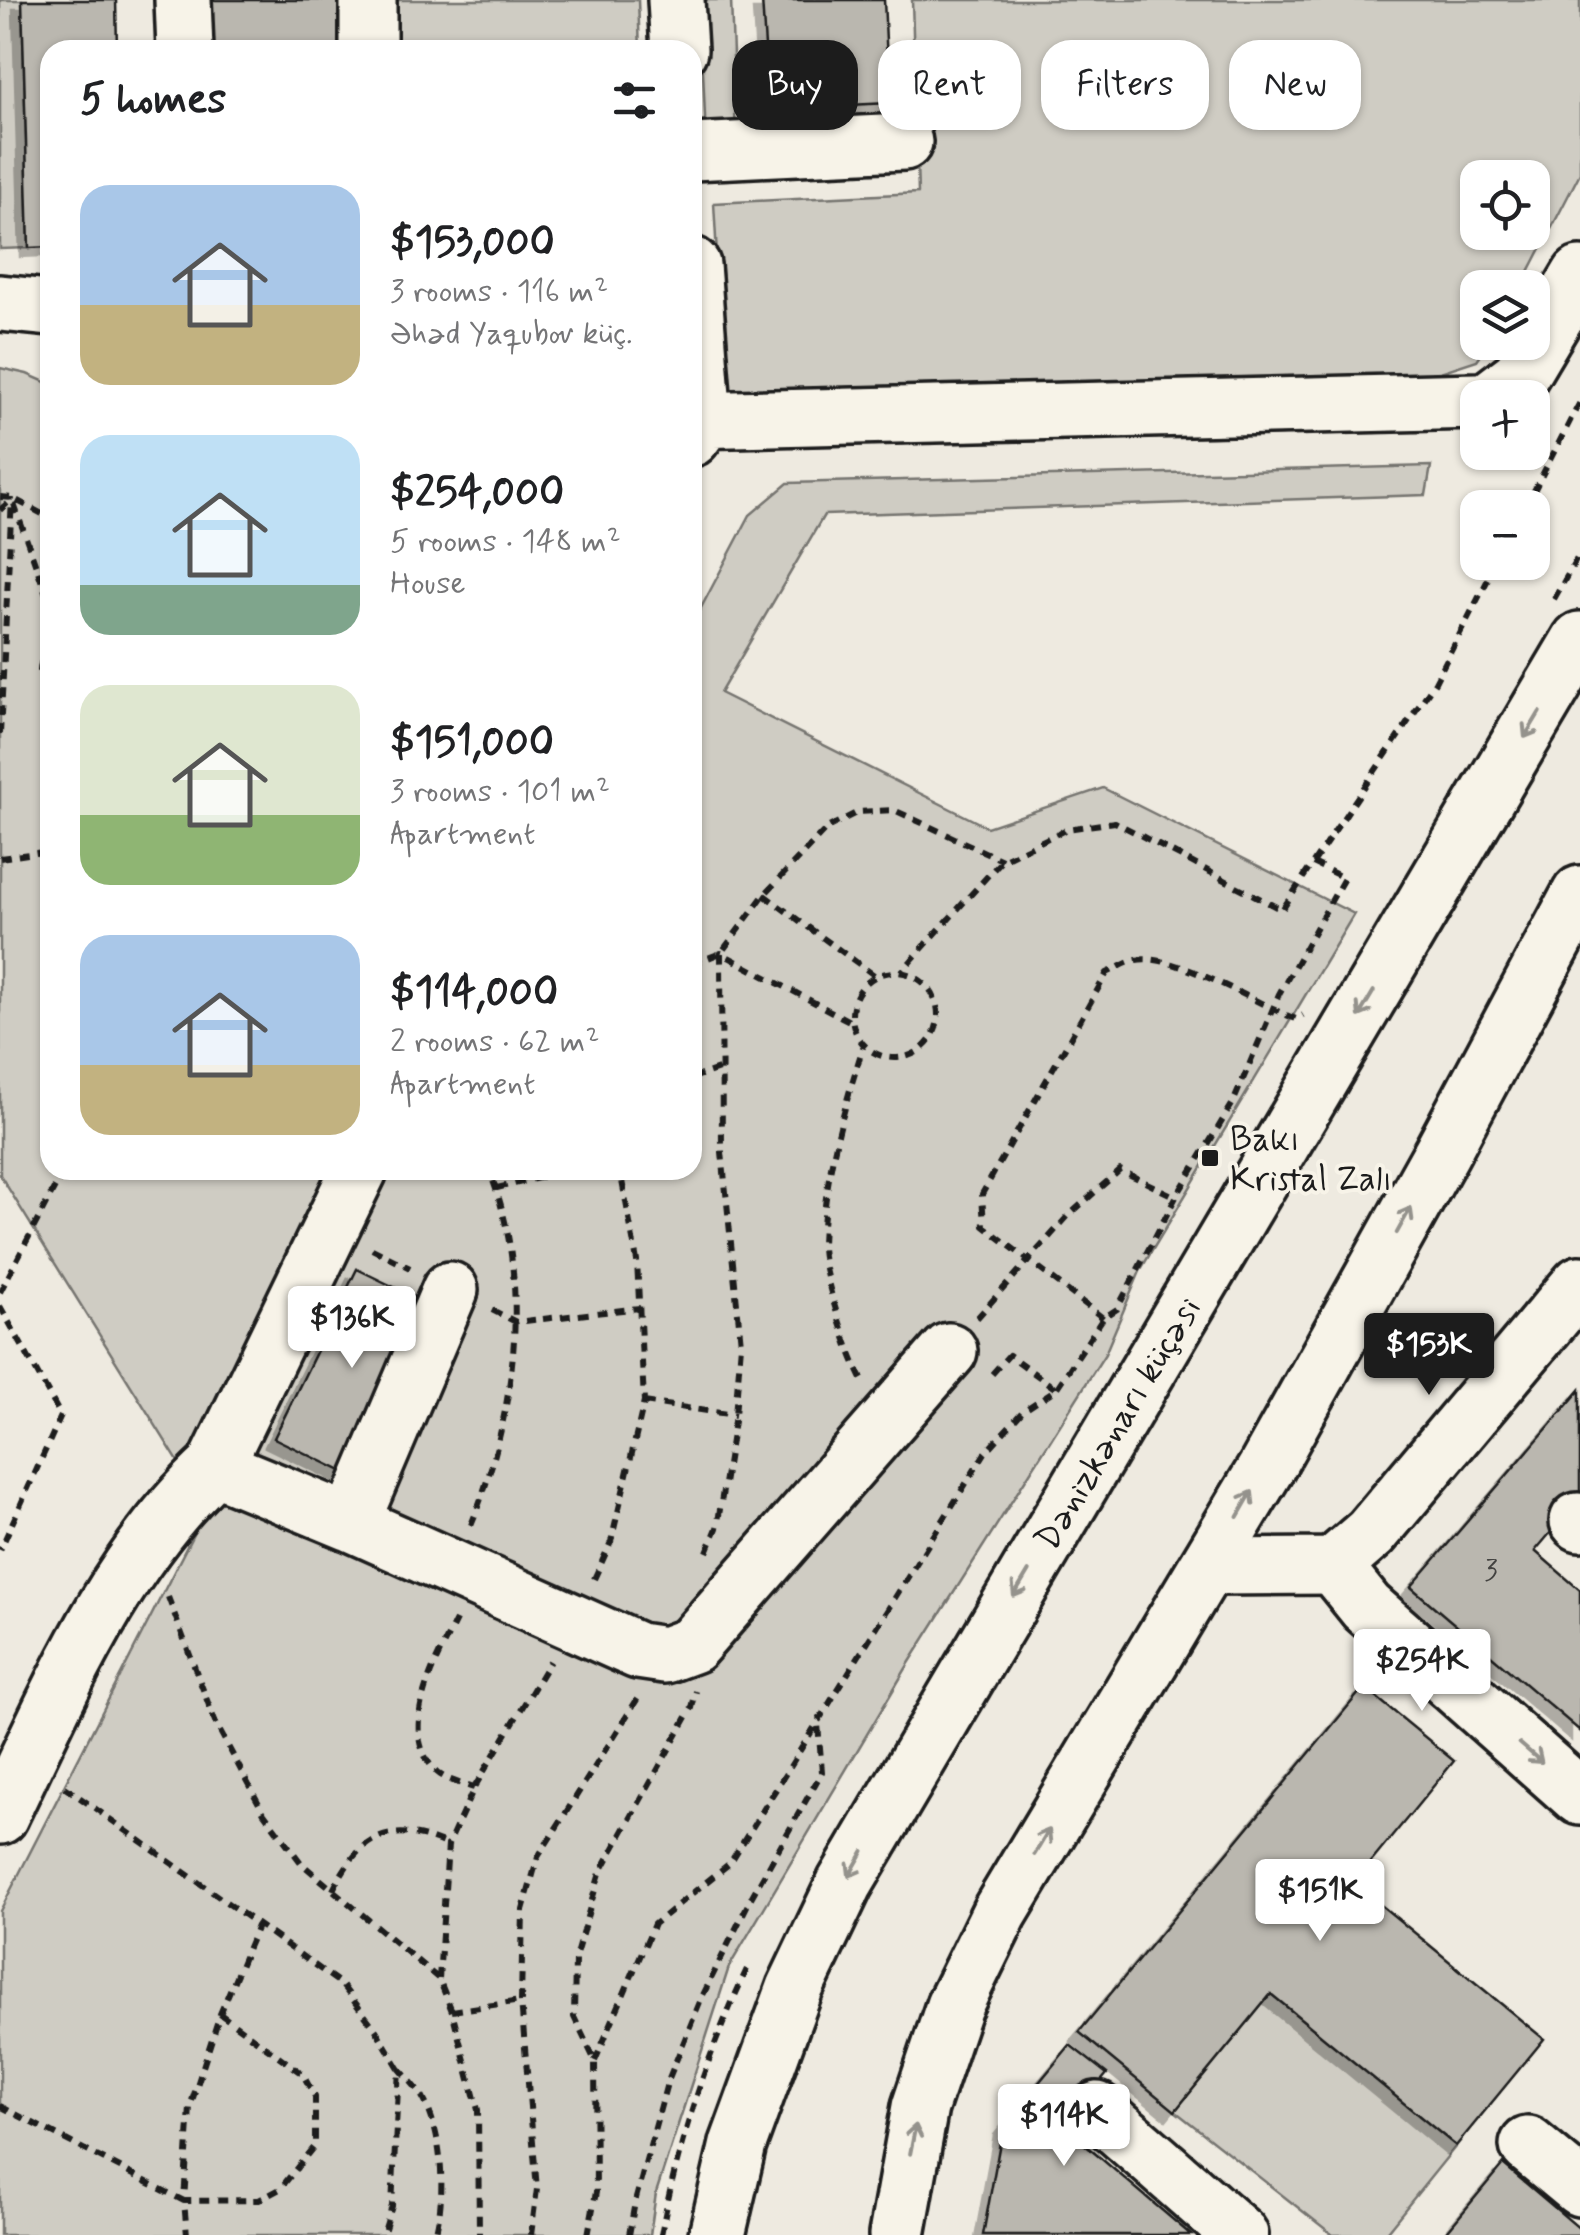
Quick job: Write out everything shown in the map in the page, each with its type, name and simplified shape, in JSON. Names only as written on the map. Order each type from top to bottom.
[{"type":"main road","points":[[183,0],[185,40]]},
{"type":"main road","points":[[368,0],[368,40]]},
{"type":"main road","points":[[676,0],[678,40]]},
{"type":"main road","points":[[702,152],[904,142]]},
{"type":"main road","points":[[1515,380],[1580,274]]},
{"type":"main road","points":[[0,303],[40,307]]},
{"type":"main road","points":[[702,426],[1460,402]]},
{"type":"main road","name":"Dənizkənarı küçəsi","points":[[717,2235],[738,2144],[795,1988],[845,1883],[1580,640]]},
{"type":"main road","points":[[897,2235],[920,2107],[954,2006],[1000,1912],[1208,1567],[1442,1152],[1580,894]]},
{"type":"main road","points":[[0,1816],[86,1635],[179,1500],[215,1467],[354,1180]]},
{"type":"main road","points":[[1208,1567],[1333,1566],[1371,1532],[1580,1284]]},
{"type":"main road","points":[[352,1523],[450,1290]]},
{"type":"main road","points":[[215,1467],[352,1523],[638,1651],[664,1656],[692,1645],[961,1336]]},
{"type":"main road","points":[[1333,1566],[1366,1607],[1580,1796]]},
{"type":"main road","points":[[1097,2110],[1240,2235]]},
{"type":"main road","points":[[1528,2144],[1580,2188]]},
{"type":"path","points":[[1534,490],[1580,402]]},
{"type":"path","points":[[0,497],[12,498],[40,513]]},
{"type":"path","points":[[0,510],[12,498]]},
{"type":"path","points":[[12,498],[40,577]]},
{"type":"path","points":[[0,734],[12,498]]},
{"type":"path","points":[[850,1022],[854,995],[874,975],[902,970],[1002,860],[1067,829],[1114,822],[1282,910],[1435,682],[1488,580]]},
{"type":"path","points":[[702,960],[721,953],[764,895],[827,828],[858,812],[894,810],[1002,860]]},
{"type":"path","points":[[0,858],[40,852]]},
{"type":"path","points":[[588,2235],[596,2192],[595,2062],[654,1924],[730,1863],[984,1453],[1022,1412],[1056,1389],[1103,1318],[1117,1309],[1176,1197],[1233,1103],[1271,1010],[1344,878],[1313,863]]},
{"type":"path","points":[[764,895],[874,975]]},
{"type":"path","points":[[721,953],[850,1022],[863,1046],[888,1059],[915,1054],[934,1035],[939,1008],[926,983],[902,970]]},
{"type":"path","points":[[1103,1318],[984,1226],[982,1194],[1107,972],[1136,960],[1168,960],[1271,1010]]},
{"type":"path","points":[[863,1046],[836,1134],[822,1248],[848,1352],[885,1421]]},
{"type":"path","points":[[702,1075],[722,1068]]},
{"type":"path","points":[[961,1336],[1068,1216],[1120,1170],[1176,1197]]},
{"type":"path","points":[[0,1292],[59,1180]]},
{"type":"path","points":[[474,1788],[438,1774],[423,1749],[418,1722],[423,1691],[464,1573],[474,1515],[504,1418],[516,1322],[510,1254],[493,1180]]},
{"type":"path","points":[[496,1188],[531,1180]]},
{"type":"path","points":[[0,1306],[61,1416],[0,1550]]},
{"type":"path","points":[[1009,1355],[1056,1389]]},
{"type":"path","points":[[644,1402],[735,1415]]},
{"type":"path","points":[[149,1544],[216,1724],[264,1813],[302,1864],[438,1978],[452,2011],[478,2110],[478,2235]]},
{"type":"path","points":[[595,2062],[574,2017],[575,1958],[600,1873],[692,1708],[696,1694],[692,1645]]},
{"type":"path","points":[[629,2235],[634,2202],[668,2083],[702,1996],[752,1896],[822,1772],[818,1723]]},
{"type":"path","points":[[27,1760],[341,1984],[422,2096],[436,2126],[440,2179],[435,2235]]},
{"type":"path","points":[[333,1890],[348,1861],[366,1844],[396,1833],[422,1834],[448,1845]]},
{"type":"path","points":[[188,2235],[184,2201],[190,2107],[220,2014],[257,1926]]},
{"type":"path","points":[[452,2011],[522,2001]]},
{"type":"path","points":[[0,2106],[184,2201],[259,2200],[280,2189],[314,2145],[316,2097],[302,2073],[220,2014]]},
{"type":"path","points":[[383,2235],[392,2206],[399,2068]]},
{"type":"shaded area","points":[[0,0],[22,0],[29,248],[0,249]]},
{"type":"shaded area","points":[[393,0],[638,0],[640,40],[395,40]]},
{"type":"shaded area","points":[[700,0],[731,0],[732,130],[736,130],[736,138],[706,141]]},
{"type":"shaded area","points":[[912,0],[1580,0],[1580,173],[1550,231],[1550,160],[1460,160],[1460,250],[1540,250],[1530,270],[1460,270],[1460,360],[1477,360],[1419,379],[725,396],[714,203],[918,193],[916,130],[1021,130],[1021,40],[913,40]]},
{"type":"shaded area","points":[[0,368],[40,380],[40,1180],[702,1180],[702,606],[750,515],[788,483],[1431,466],[1426,495],[824,515],[720,693],[987,827],[1103,788],[1354,914],[1141,1269],[1105,1354],[908,1665],[729,1967],[656,2193],[650,2235],[0,2235],[0,1911],[205,1511],[194,1487],[0,1175]]},
{"type":"shaded area","points":[[1271,1994],[1456,2146],[1384,2235],[1333,2235],[1175,2111]]},
{"type":"building","points":[[22,0],[116,0],[117,40],[40,40],[40,247],[29,248]]},
{"type":"building","points":[[201,0],[354,0],[356,40],[203,40]]},
{"type":"building","points":[[762,0],[884,0],[886,40],[878,40],[878,104],[858,105],[858,40],[765,40]]},
{"type":"building","points":[[357,1269],[431,1305],[348,1474],[274,1438]]},
{"type":"building","points":[[1580,1390],[1580,1498],[1535,1551],[1580,1590],[1580,1731],[1411,1587]]},
{"type":"building","points":[[1364,1687],[1454,1761],[1354,1883],[1544,2039],[1456,2146],[1271,1994],[1175,2111],[1079,2032]]},
{"type":"building","points":[[1070,2045],[1107,2074],[1063,2126],[1191,2235],[983,2235],[1003,2126]]},
{"type":"building","points":[[1503,2164],[1580,2229],[1580,2235],[1444,2235]]},
{"type":"place","name":"Bakı Kristal Zalı","points":[[1210,1158]]}]
